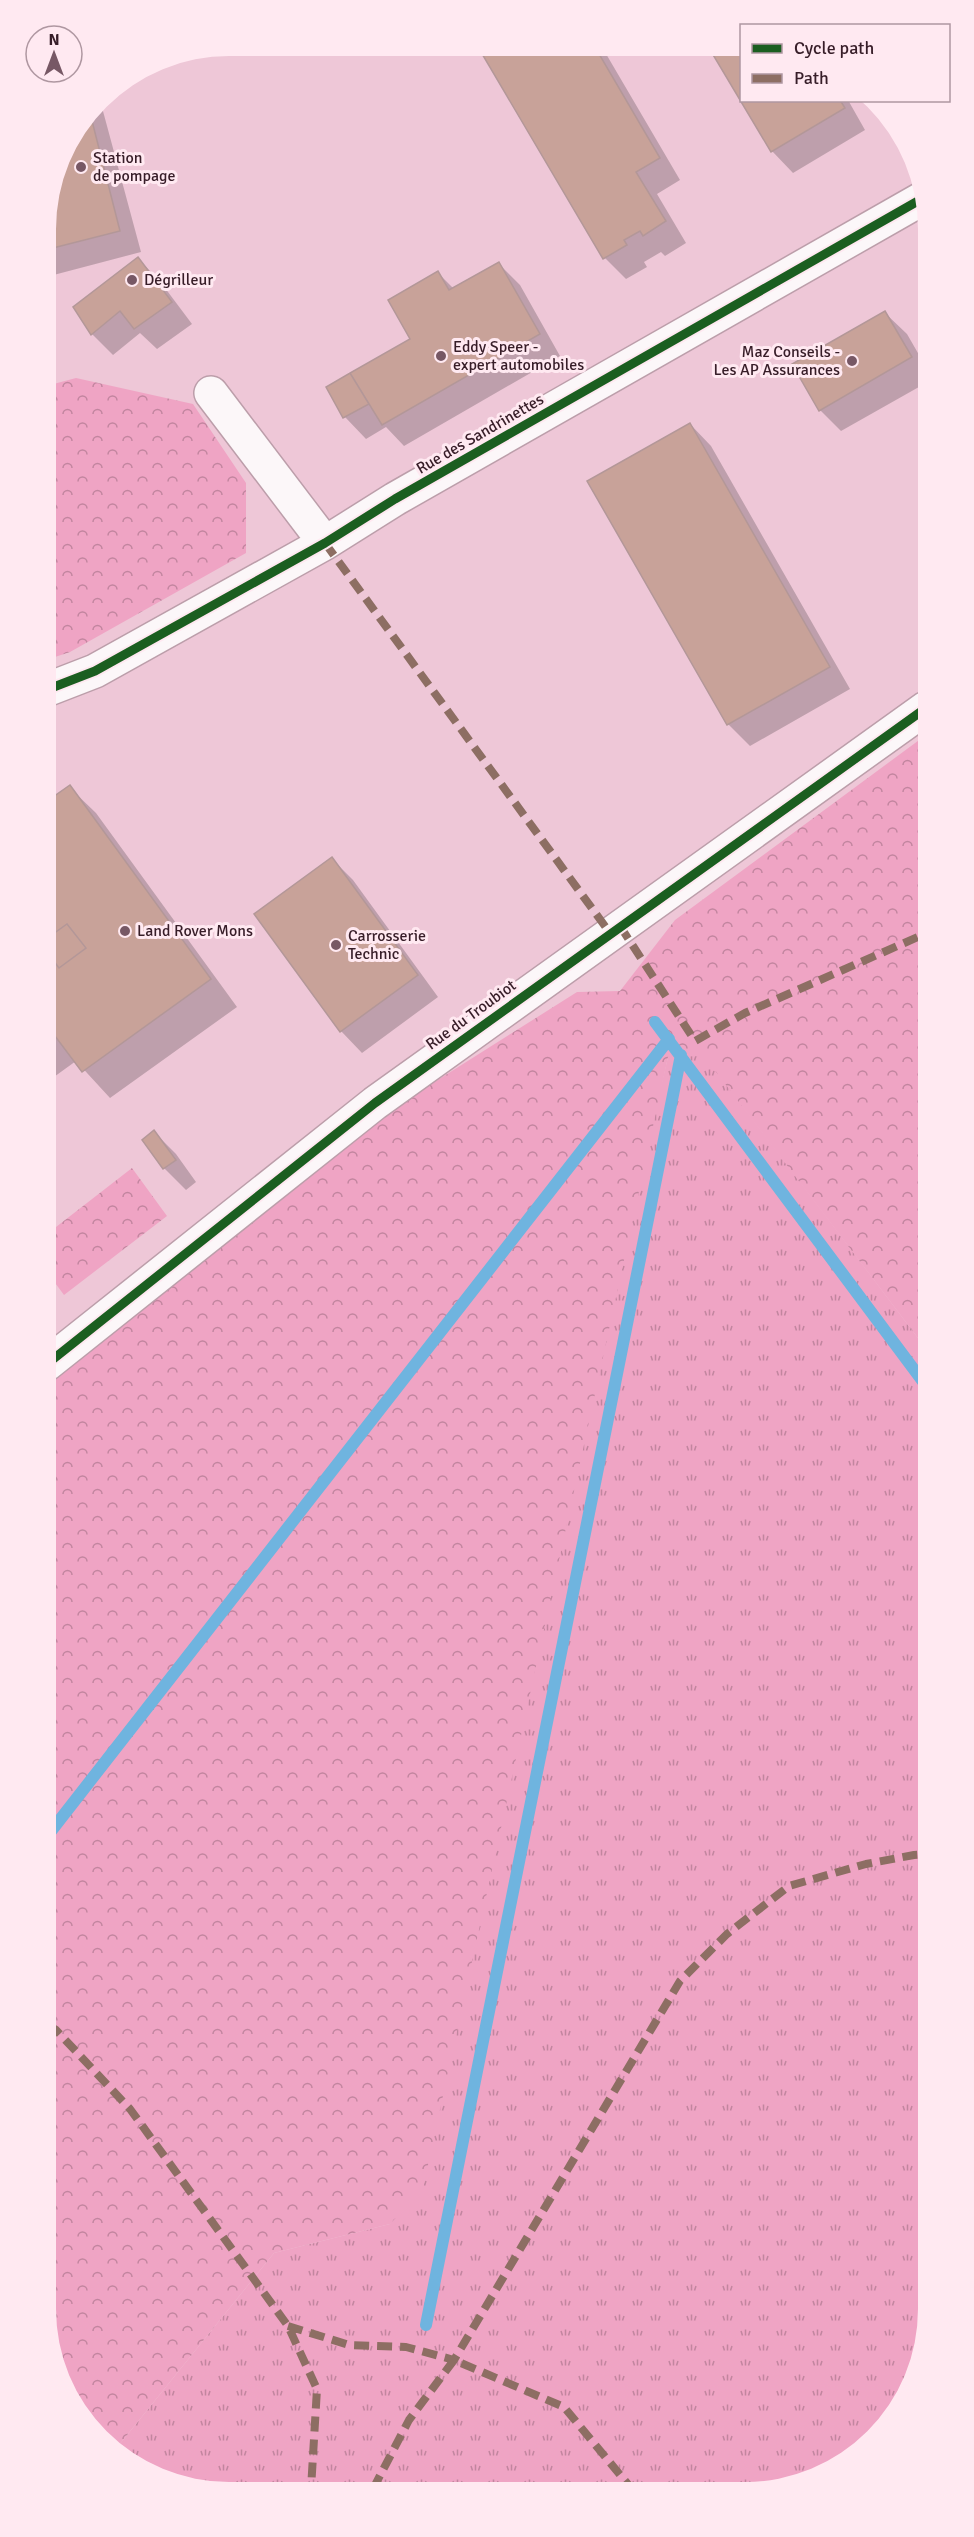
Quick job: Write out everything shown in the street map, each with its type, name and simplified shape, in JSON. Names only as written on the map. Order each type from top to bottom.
[{"type":"street","name":"Rue des Sandrinettes","points":[[56,686],[95,671],[325,543],[405,494],[916,201]]},
{"type":"street","points":[[211,393],[325,543]]},
{"type":"street","name":"Rue du Troubiot","points":[[55,1357],[375,1103],[918,714]]},
{"type":"green space","points":[[76,378],[193,404],[246,483],[246,553],[70,652],[56,657],[56,383]]},
{"type":"green space","points":[[918,741],[918,1338],[704,1056],[668,1057],[423,2188],[390,2224],[274,2253],[120,2444],[98,2423],[73,2385],[59,2343],[55,2309],[55,1376],[395,1107],[577,992],[620,991],[675,920]]},
{"type":"green space","points":[[762,968],[705,1056],[918,1338],[918,2320],[913,2354],[895,2395],[883,2414],[851,2446],[812,2468],[791,2476],[768,2480],[746,2482],[228,2482],[194,2478],[173,2472],[152,2464],[120,2444],[274,2253],[390,2224],[668,1057]]},
{"type":"green space","points":[[132,1168],[167,1216],[64,1295],[55,1283],[56,1227]]},
{"type":"building","points":[[483,55],[600,55],[660,158],[636,172],[666,221],[643,236],[640,231],[624,240],[627,245],[603,259]]},
{"type":"building","points":[[713,55],[740,55],[740,100]]},
{"type":"building","points":[[741,102],[841,102],[845,108],[771,152]]},
{"type":"building","name":"Station de pompage","points":[[92,122],[120,231],[56,247],[56,217],[61,183],[79,142]]},
{"type":"building","name":"Dégrilleur","points":[[138,257],[172,302],[134,329],[120,311],[91,335],[73,307]]},
{"type":"building","name":"Eddy Speer - expert automobiles","points":[[499,262],[540,334],[382,425],[350,373],[410,339],[388,300],[438,271],[449,290]]},
{"type":"building","name":"Maz Conseils - Les AP Assurances","points":[[885,311],[912,357],[819,411],[792,364]]},
{"type":"building","points":[[350,373],[369,404],[343,418],[326,387]]},
{"type":"building","points":[[690,423],[830,667],[727,725],[587,481]]},
{"type":"building","name":"Land Rover Mons","points":[[70,785],[211,979],[82,1072],[56,1037],[56,964],[59,968],[86,948],[67,924],[56,932],[56,795]]},
{"type":"building","name":"Carrosserie Technic","points":[[332,857],[418,975],[340,1032],[254,914]]},
{"type":"building","points":[[67,924],[86,948],[59,968],[56,964],[56,932]]},
{"type":"building","points":[[154,1130],[176,1160],[163,1169],[142,1140]]},
{"type":"waterway","points":[[655,1022],[918,1375]]},
{"type":"waterway","points":[[55,1826],[669,1039]]},
{"type":"waterway","points":[[426,2325],[681,1055]]},
{"type":"marked path","points":[[325,543],[610,933]]},
{"type":"marked path","points":[[620,926],[695,1041],[745,1013],[918,937]]},
{"type":"marked path","points":[[288,2326],[349,2345],[406,2347],[454,2360],[680,1981],[727,1934],[789,1886],[866,1864],[918,1855]]},
{"type":"marked path","points":[[55,2029],[130,2109],[288,2326],[317,2389],[311,2482]]},
{"type":"marked path","points":[[377,2482],[409,2420],[454,2360],[564,2407],[626,2482]]},
{"type":"cycle path","points":[[56,686],[95,671],[325,543],[395,499],[916,202]]},
{"type":"cycle path","points":[[55,1357],[375,1103],[918,714]]},
{"type":"place","name":"Station de pompage","points":[[81,167]]},
{"type":"place","name":"Dégrilleur","points":[[132,280]]},
{"type":"place","name":"Eddy Speer - expert automobiles","points":[[441,356]]},
{"type":"place","name":"Maz Conseils - Les AP Assurances","points":[[852,361]]},
{"type":"place","name":"Land Rover Mons","points":[[125,931]]},
{"type":"place","name":"Carrosserie Technic","points":[[336,945]]}]
